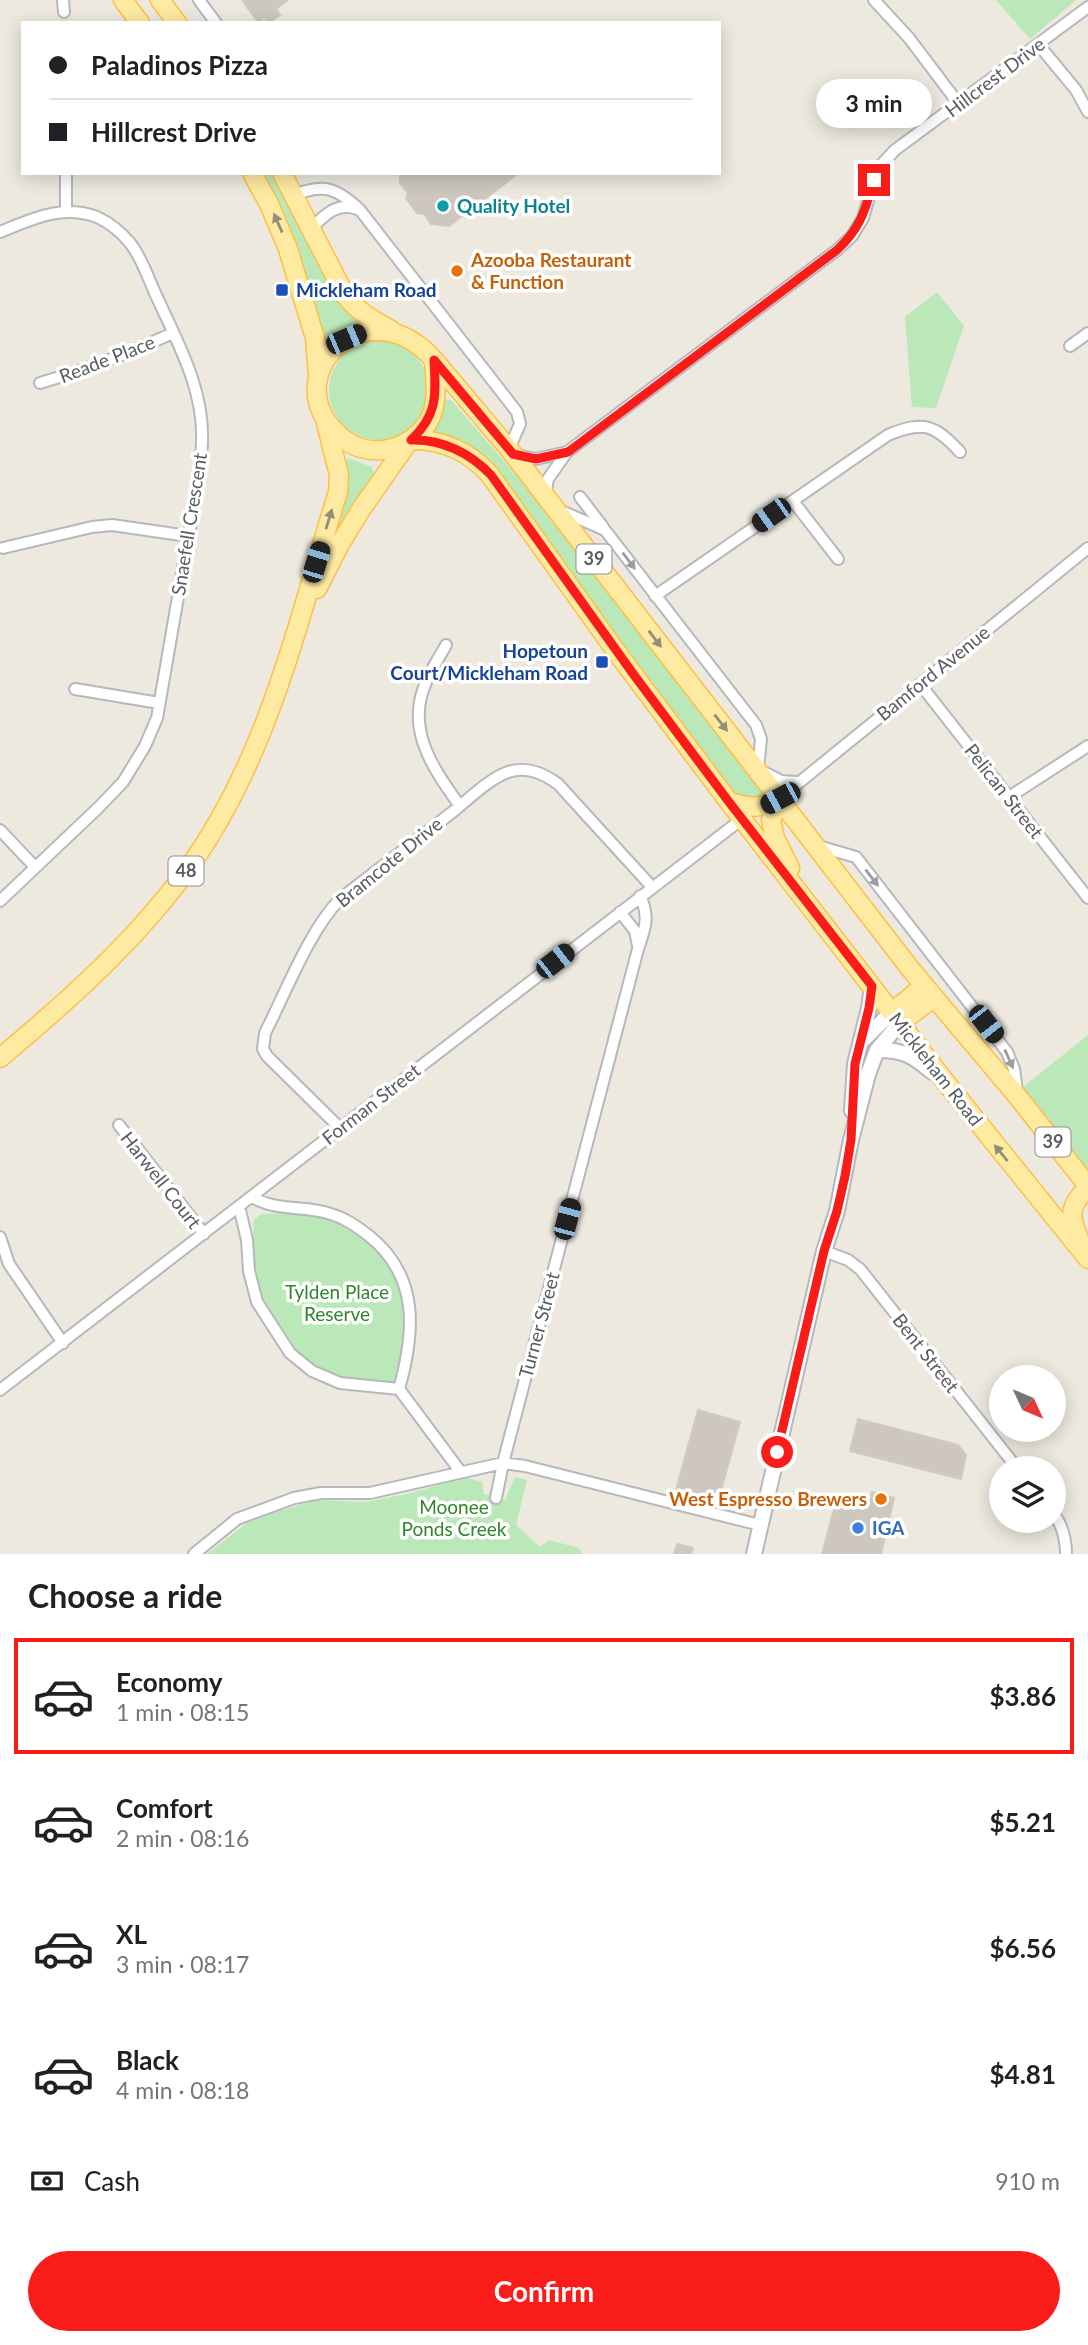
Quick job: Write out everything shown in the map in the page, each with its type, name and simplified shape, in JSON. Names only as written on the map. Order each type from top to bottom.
[{"type":"main road","points":[[123,0],[139,21]]},
{"type":"main road","points":[[160,0],[176,21]]},
{"type":"main road","points":[[253,175],[279,226],[308,310],[318,360],[319,402],[324,418]]},
{"type":"main road","name":"39","points":[[283,175],[351,303],[368,318],[426,351],[511,452],[929,992],[1018,1097],[1088,1186]]},
{"type":"main road","name":"39","points":[[318,386],[322,368],[332,351],[346,339],[364,331],[383,330],[401,335]]},
{"type":"main road","points":[[410,441],[423,429],[432,414],[435,399],[434,360]]},
{"type":"main road","name":"39","points":[[324,418],[346,441],[361,448],[394,448],[410,441]]},
{"type":"main road","name":"48","points":[[0,1058],[108,962],[161,903],[191,865],[214,828],[248,762],[274,699],[338,492],[339,475],[324,418]]},
{"type":"main road","name":"Mickleham Road","points":[[410,441],[421,440],[460,451],[473,458],[491,475],[618,654],[729,802],[947,1084],[1087,1258]]},
{"type":"main road","name":"48","points":[[296,632],[340,544],[372,493],[410,441]]},
{"type":"main road","points":[[729,802],[750,808],[762,808],[780,798]]},
{"type":"main road","points":[[780,798],[771,820],[775,838],[809,905]]},
{"type":"main road","points":[[896,1017],[929,992]]},
{"type":"main road","points":[[1036,1196],[1060,1200],[1070,1198],[1088,1186]]},
{"type":"main road","points":[[1087,1258],[1071,1214],[1074,1202],[1088,1186]]},
{"type":"street","points":[[63,0],[64,12]]},
{"type":"street","points":[[199,0],[215,21]]},
{"type":"street","points":[[874,0],[909,38],[958,103]]},
{"type":"street","name":"Hillcrest Drive","points":[[551,502],[548,479],[568,452],[852,236],[863,218],[874,180],[882,164],[895,150],[1088,7]]},
{"type":"street","points":[[1038,44],[1076,90],[1088,112]]},
{"type":"street","points":[[66,175],[66,211]]},
{"type":"street","points":[[294,195],[310,189],[332,189],[347,197],[360,209],[517,412],[520,424],[511,452]]},
{"type":"street","points":[[311,229],[324,215],[338,207],[360,209]]},
{"type":"street","name":"Snaefell Crescent","points":[[0,232],[51,213],[66,211],[83,213],[105,221],[130,243],[141,261],[195,385],[202,421],[201,460],[159,704],[145,746],[123,782],[0,901]]},
{"type":"street","name":"Reade Place","points":[[40,383],[122,356],[173,333]]},
{"type":"street","points":[[1070,346],[1088,333]]},
{"type":"street","points":[[655,596],[888,435],[906,427],[926,427],[942,432],[960,452]]},
{"type":"street","name":"Hillcrest Drive","points":[[511,452],[536,459],[568,452]]},
{"type":"street","points":[[580,497],[756,725],[761,739],[758,769],[781,781],[798,782]]},
{"type":"street","points":[[793,501],[838,559]]},
{"type":"street","points":[[551,502],[605,530]]},
{"type":"street","points":[[3,548],[92,527],[112,525],[188,536]]},
{"type":"street","name":"Bamford Avenue","points":[[780,798],[1088,548]]},
{"type":"street","points":[[446,645],[424,687],[417,715],[424,747],[460,806]]},
{"type":"street","name":"Pelican Street","points":[[920,684],[1088,898]]},
{"type":"street","points":[[75,689],[159,704]]},
{"type":"street","points":[[1009,797],[1088,746]]},
{"type":"street","name":"Bramcote Drive","points":[[340,1128],[267,1056],[262,1043],[265,1033],[315,933],[329,911],[340,899],[460,806],[509,772],[535,771],[547,776],[558,784],[652,887]]},
{"type":"street","name":"Forman Street","points":[[0,1390],[742,819]]},
{"type":"street","points":[[0,830],[35,867]]},
{"type":"street","points":[[816,845],[856,857],[1007,1052],[1014,1069],[1014,1084],[1018,1097]]},
{"type":"street","name":"Turner Street","points":[[496,1498],[646,925],[647,909],[640,896]]},
{"type":"street","points":[[620,912],[635,931],[638,949]]},
{"type":"street","points":[[851,1140],[855,1064],[872,986]]},
{"type":"street","points":[[860,1043],[896,1017]]},
{"type":"street","points":[[754,1554],[868,1074],[877,1050],[896,1017]]},
{"type":"street","points":[[877,1050],[909,1053],[947,1084]]},
{"type":"street","name":"Harwell Court","points":[[119,1125],[204,1234]]},
{"type":"street","points":[[252,1197],[273,1207],[320,1211],[352,1223],[377,1242],[390,1258],[400,1274],[407,1294],[411,1319],[408,1355],[399,1389]]},
{"type":"street","points":[[239,1206],[247,1240],[249,1271],[257,1302],[290,1353],[312,1371],[340,1383],[399,1389],[460,1471]]},
{"type":"street","points":[[0,1237],[9,1264],[63,1343]]},
{"type":"street","name":"Bent Street","points":[[824,1251],[848,1260],[860,1269],[1008,1456]]},
{"type":"street","points":[[194,1554],[237,1520],[295,1498],[321,1493],[370,1493],[503,1463],[525,1466],[760,1525]]},
{"type":"street","points":[[1063,1533],[1066,1554]]},
{"type":"green space","points":[[996,0],[1076,0],[1030,39]]},
{"type":"green space","points":[[263,175],[274,175],[335,297],[348,313],[365,325],[328,348],[323,341]]},
{"type":"green space","points":[[937,292],[964,326],[936,408],[912,407],[905,317]]},
{"type":"green space","points":[[379,340],[398,343],[415,354],[426,371],[429,390],[426,409],[415,426],[398,437],[379,440],[360,437],[343,426],[332,409],[329,390],[332,371],[343,354],[360,343]]},
{"type":"green space","points":[[445,399],[451,400],[540,503],[766,794],[764,800],[738,797],[729,789],[509,490],[429,435]]},
{"type":"green space","points":[[348,458],[372,467],[374,475],[332,540],[347,476]]},
{"type":"green space","points":[[1088,1035],[1088,1172],[1023,1087]]},
{"type":"green space","name":"Tylden Place Reserve","points":[[261,1214],[317,1216],[342,1225],[360,1235],[387,1263],[396,1280],[405,1319],[402,1363],[393,1382],[343,1377],[322,1369],[288,1343],[276,1327],[265,1307],[253,1263],[254,1220]]},
{"type":"green space","name":"Moonee Ponds Creek","points":[[464,1477],[482,1482],[484,1494],[505,1500],[515,1477],[527,1480],[516,1525],[540,1547],[549,1540],[579,1548],[583,1554],[207,1554],[247,1523],[282,1510],[318,1500],[365,1502],[412,1493]]},
{"type":"building","points":[[242,0],[288,0],[276,9],[280,15],[272,21],[264,18],[257,21]]},
{"type":"building","name":"Quality Hotel","points":[[400,175],[516,175],[449,226],[431,224],[424,214],[417,213],[406,198],[408,193],[400,183]]},
{"type":"building","points":[[698,1410],[740,1422],[718,1501],[676,1490]]},
{"type":"building","points":[[858,1419],[958,1445],[966,1455],[961,1479],[850,1451]]},
{"type":"building","name":"IGA","points":[[872,1492],[894,1498],[881,1554],[822,1554],[838,1494],[869,1502]]},
{"type":"building","points":[[677,1544],[693,1548],[691,1554],[674,1554]]},
{"type":"place","name":"Quality Hotel","points":[[443,206]]},
{"type":"place","name":"Azooba Restaurant & Function","points":[[457,271]]},
{"type":"place","name":"Mickleham Road","points":[[282,290]]},
{"type":"place","name":"Hopetoun Court/Mickleham Road","points":[[602,662]]},
{"type":"place","name":"West Espresso Brewers","points":[[881,1499]]},
{"type":"place","name":"IGA","points":[[858,1528]]},
{"type":"route","points":[[777,1452],[824,1251],[845,1176],[851,1140],[855,1064],[872,986],[634,675],[491,475],[473,458],[460,451],[421,440],[411,440],[423,429],[432,414],[435,399],[434,360],[513,454],[536,459],[568,452],[837,250],[852,236],[863,218],[874,180]]}]
